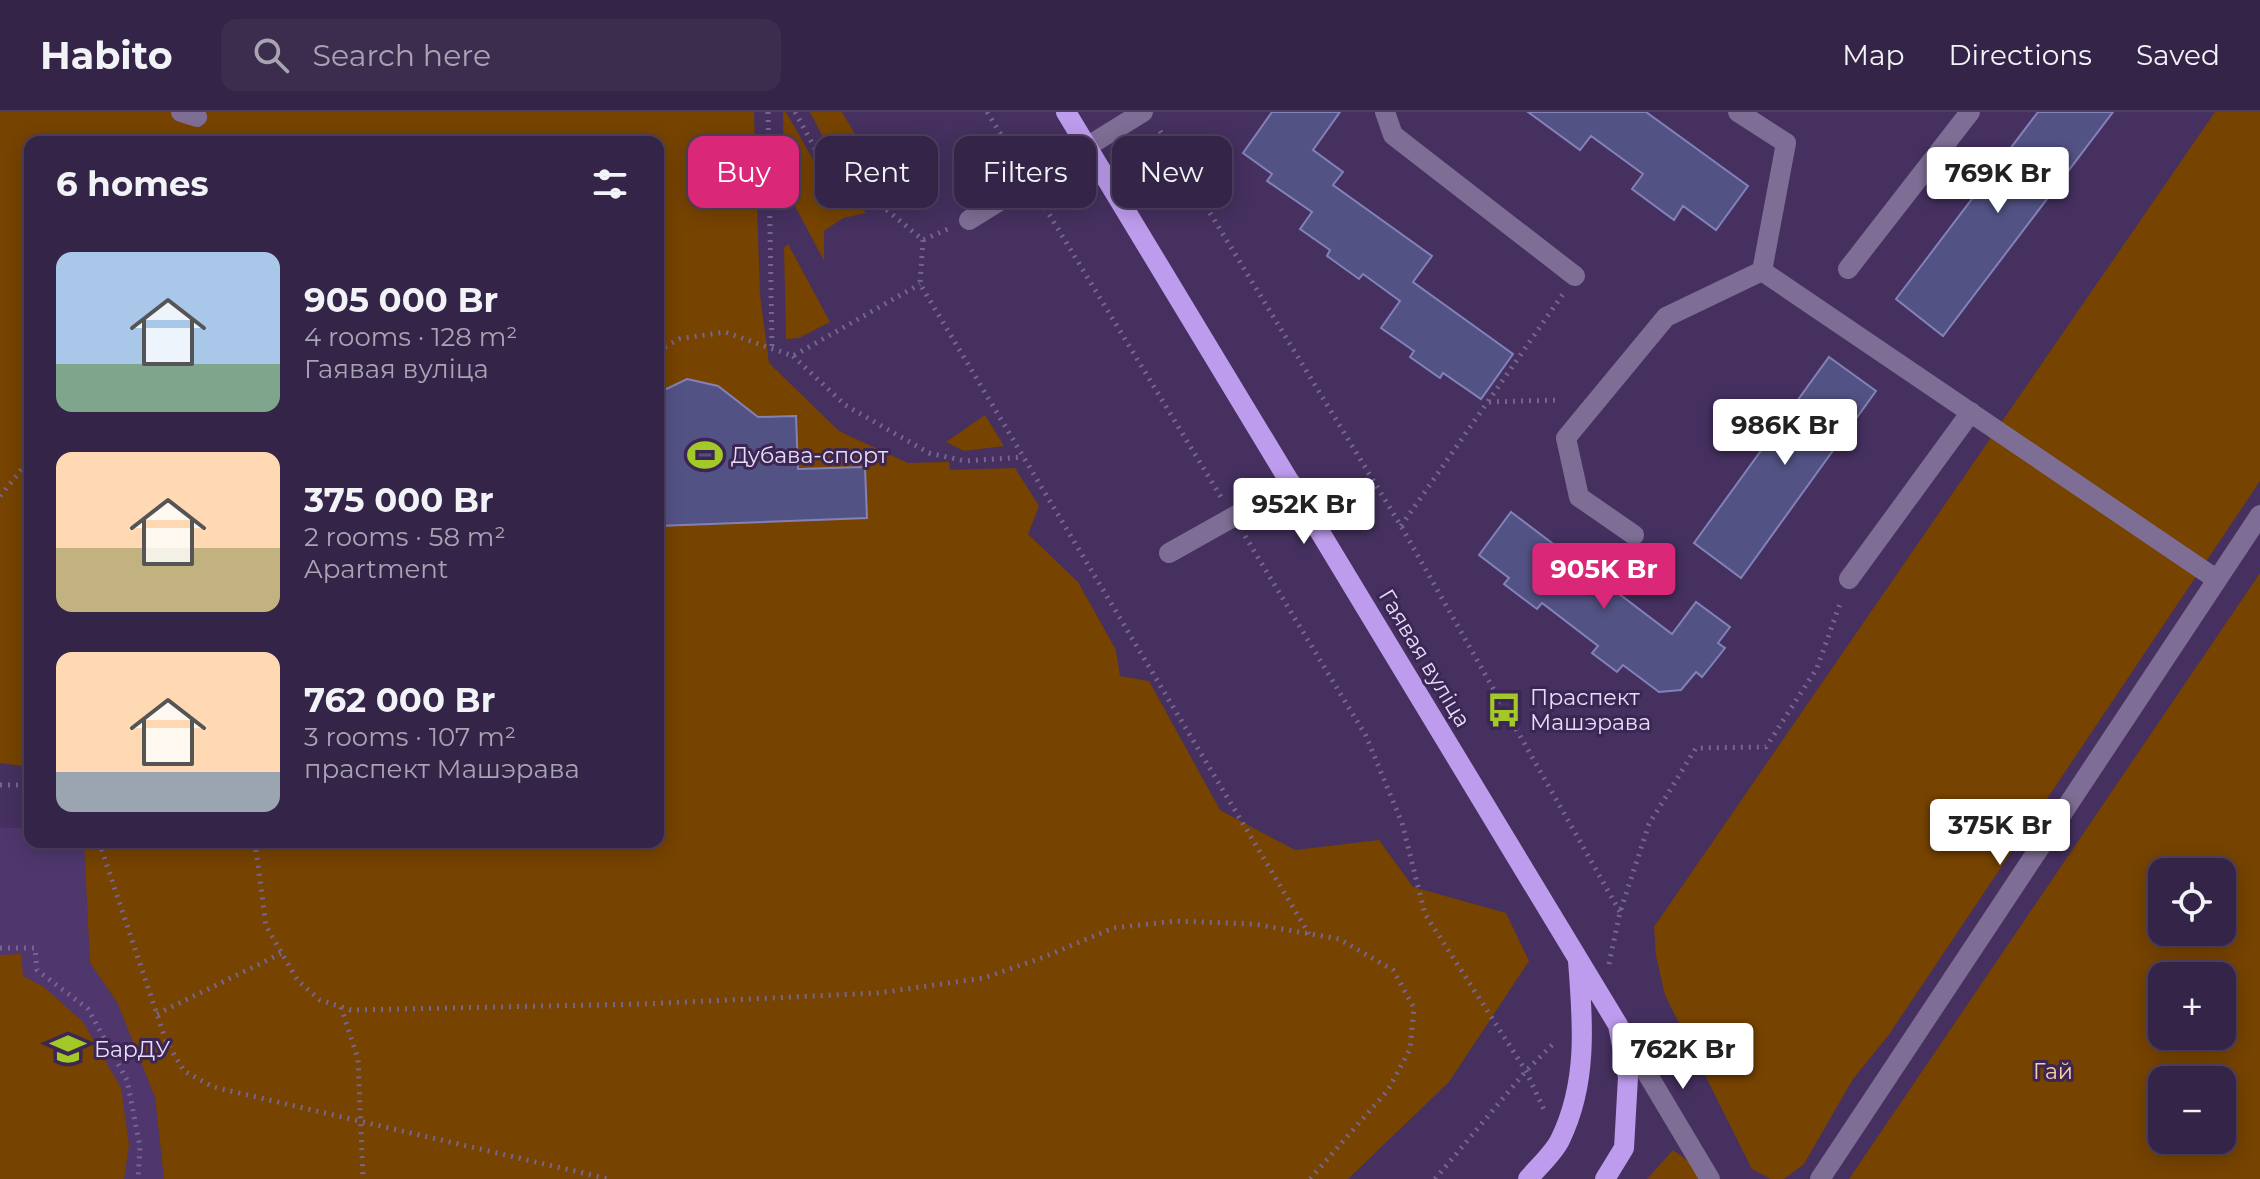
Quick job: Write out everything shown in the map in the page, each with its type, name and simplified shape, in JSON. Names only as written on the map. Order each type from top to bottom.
[{"type":"main road","name":"Гаявая вуліца","points":[[1066,112],[1081,136]]},
{"type":"main road","name":"Гаявая вуліца","points":[[1096,161],[1618,1025]]},
{"type":"main road","points":[[1528,1179],[1559,1142],[1580,1081],[1583,1014],[1578,957]]},
{"type":"main road","points":[[1605,1179],[1624,1148],[1628,1077],[1618,1025]]},
{"type":"street","points":[[1385,112],[1393,135],[1575,276]]},
{"type":"street","points":[[1738,112],[1786,143],[1762,271]]},
{"type":"street","points":[[1848,269],[1970,112]]},
{"type":"street","points":[[1096,144],[1150,119]]},
{"type":"street","points":[[969,220],[989,208]]},
{"type":"street","points":[[1762,271],[2216,579]]},
{"type":"street","points":[[1634,535],[1579,497],[1566,438],[1666,317],[1762,271]]},
{"type":"street","points":[[1849,579],[1971,412]]},
{"type":"street","points":[[1169,553],[1292,484]]},
{"type":"street","points":[[1820,1179],[2260,515]]},
{"type":"street","points":[[1618,1025],[1710,1179]]},
{"type":"path","points":[[768,112],[772,347]]},
{"type":"path","points":[[795,112],[817,152],[923,240]]},
{"type":"path","points":[[987,112],[1002,136]]},
{"type":"path","points":[[1150,119],[1401,526],[1620,912]]},
{"type":"path","points":[[1045,208],[1366,736],[1402,823],[1425,914],[1526,1071]]},
{"type":"path","points":[[923,240],[969,220]]},
{"type":"path","points":[[923,240],[920,284],[1309,934]]},
{"type":"path","points":[[1401,526],[1575,276]]},
{"type":"path","points":[[793,356],[920,284]]},
{"type":"path","points":[[664,348],[679,339],[725,332],[793,356],[845,405],[929,453],[965,461],[1024,457]]},
{"type":"path","points":[[1488,402],[1559,400]]},
{"type":"path","points":[[0,496],[24,466]]},
{"type":"path","points":[[1602,998],[1620,912],[1649,824],[1696,748],[1766,747],[1817,668],[1849,579]]},
{"type":"path","points":[[0,785],[24,785]]},
{"type":"path","points":[[101,848],[166,1041],[184,1071],[213,1087],[609,1179]]},
{"type":"path","points":[[256,848],[266,926],[298,981],[320,1000],[351,1010],[626,1005],[878,993],[984,978],[1113,928],[1176,921],[1238,923],[1339,939],[1393,970],[1414,1008],[1410,1049],[1388,1090],[1310,1179]]},
{"type":"path","points":[[0,948],[35,948],[37,970],[88,1009],[127,1080],[140,1147],[138,1179]]},
{"type":"path","points":[[157,1014],[282,953]]},
{"type":"path","points":[[341,1007],[358,1059],[363,1179]]},
{"type":"path","points":[[1435,1179],[1526,1071],[1583,1014]]},
{"type":"shaded area","name":"БарДУ","points":[[0,828],[24,828],[24,848],[84,848],[90,963],[117,1002],[155,1097],[164,1179],[0,1179]]},
{"type":"green space","points":[[0,112],[754,112],[755,136],[688,136],[688,208],[757,208],[760,295],[769,363],[839,431],[908,463],[949,462],[950,470],[1015,468],[1039,506],[1028,534],[1078,582],[1116,650],[1120,676],[1149,681],[1220,810],[1295,850],[1379,840],[1413,887],[1506,913],[1529,961],[1449,1082],[1348,1179],[164,1179],[155,1097],[117,1002],[90,963],[84,848],[664,848],[664,136],[24,136],[24,766],[0,763]]},
{"type":"green space","points":[[783,112],[786,112],[815,163],[815,208],[861,208],[866,213],[843,218],[824,231],[824,261],[796,208],[799,208],[799,136],[783,136]]},
{"type":"green space","points":[[810,112],[842,112],[856,136],[822,136]]},
{"type":"green space","points":[[2215,112],[2260,112],[2260,481],[1888,1036],[1853,1079],[1804,1164],[1784,1179],[1771,1179],[1752,1169],[1665,995],[1656,956],[1654,927]]},
{"type":"green space","points":[[788,244],[830,322],[799,338],[786,339],[784,248]]},
{"type":"green space","points":[[985,415],[1004,446],[964,451],[946,442]]},
{"type":"green space","name":"Гай","points":[[2260,573],[2260,1179],[1849,1179]]},
{"type":"green space","points":[[21,954],[23,976],[44,987],[83,1022],[121,1088],[129,1145],[124,1179],[0,1179],[0,955]]},
{"type":"green space","points":[[1673,1150],[1712,1179],[1647,1179]]},
{"type":"building","points":[[1272,112],[1340,112],[1313,150],[1343,172],[1333,185],[1432,256],[1413,282],[1513,354],[1481,399],[1443,373],[1440,378],[1410,357],[1414,351],[1381,328],[1400,301],[1363,274],[1359,279],[1327,256],[1330,250],[1300,229],[1312,212],[1267,181],[1272,174],[1243,153]]},
{"type":"building","points":[[1528,112],[1646,112],[1748,186],[1716,230],[1683,206],[1674,220],[1632,189],[1643,174],[1591,136],[1580,150]]},
{"type":"building","points":[[2038,112],[2113,112],[1943,336],[1896,299]]},
{"type":"building","points":[[1829,357],[1876,391],[1741,578],[1694,543]]},
{"type":"building","name":"Дубава-спорт","points":[[687,379],[718,386],[758,417],[796,416],[798,469],[865,467],[867,518],[664,526],[664,390]]},
{"type":"building","points":[[1511,512],[1672,634],[1696,602],[1730,627],[1718,643],[1725,648],[1702,677],[1696,672],[1681,690],[1659,692],[1623,665],[1617,672],[1592,653],[1598,646],[1542,603],[1537,609],[1504,584],[1509,578],[1479,555]]},
{"type":"place","name":"Дубава-спорт","points":[[705,455]]},
{"type":"place","name":"Праспект Машэрава","points":[[1504,710]]},
{"type":"place","name":"БарДУ","points":[[68,1049]]}]
